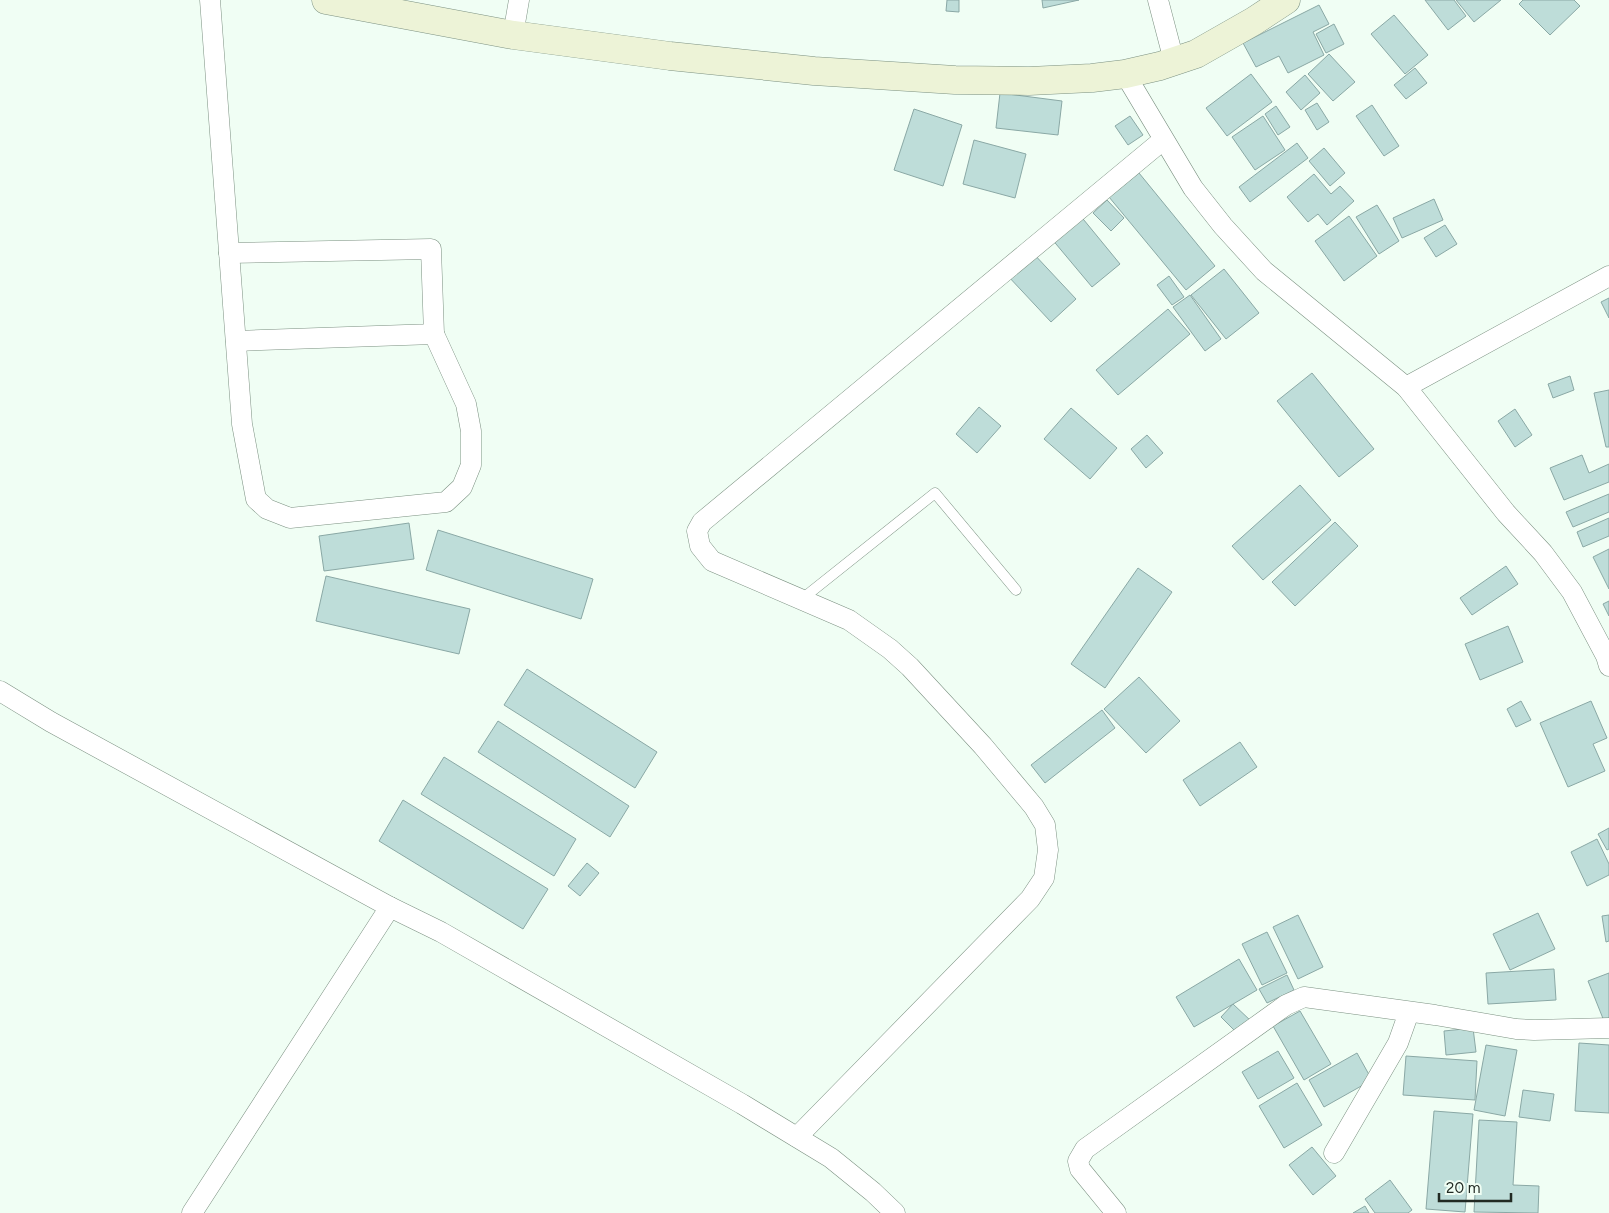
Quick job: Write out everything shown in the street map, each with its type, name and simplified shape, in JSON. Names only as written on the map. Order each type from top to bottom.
[{"type":"street","points":[[210,0],[229,253],[236,341],[242,424],[256,499],[267,509],[290,518],[446,502],[462,487],[471,465],[471,432],[466,404],[434,334],[431,249],[229,253]]},
{"type":"street","points":[[326,0],[513,35],[699,59],[814,71],[955,80],[1029,81],[1092,78],[1125,74],[1174,61],[1196,54],[1254,21],[1286,0]]},
{"type":"street","points":[[513,35],[519,0]]},
{"type":"street","points":[[1158,0],[1174,61]]},
{"type":"street","points":[[1125,74],[1193,188],[1223,226],[1264,271],[1406,388],[1506,513],[1555,568],[1572,592],[1608,659]]},
{"type":"street","points":[[797,1137],[1030,899],[1044,878],[1048,850],[1045,825],[1034,807],[983,746],[910,667],[890,649],[849,620],[712,561],[700,546],[696,531],[702,522],[1163,140]]},
{"type":"street","points":[[1406,388],[1609,276]]},
{"type":"street","points":[[236,341],[434,334]]},
{"type":"street","points":[[0,691],[51,722],[390,908],[442,932],[742,1104],[831,1158],[873,1192],[895,1213]]},
{"type":"street","points":[[192,1213],[390,908]]},
{"type":"street","points":[[1116,1213],[1080,1169],[1078,1161],[1085,1149],[1286,1005],[1304,997],[1525,1030],[1609,1028]]},
{"type":"street","points":[[1334,1152],[1398,1043],[1409,1012]]},
{"type":"lane","points":[[802,599],[935,493],[1016,590]]},
{"type":"building","points":[[947,0],[959,0],[959,12],[946,11]]},
{"type":"building","points":[[1042,0],[1079,0],[1043,8]]},
{"type":"building","points":[[1425,0],[1454,0],[1466,16],[1448,30]]},
{"type":"building","points":[[1456,0],[1501,0],[1474,22]]},
{"type":"building","points":[[1523,0],[1574,0],[1580,6],[1550,35],[1519,4]]},
{"type":"building","points":[[1319,5],[1329,24],[1313,32],[1324,55],[1288,73],[1279,56],[1256,67],[1243,43]]},
{"type":"building","points":[[1394,15],[1428,55],[1405,74],[1371,34]]},
{"type":"building","points":[[1334,24],[1344,44],[1326,53],[1316,34]]},
{"type":"building","points":[[1329,54],[1355,82],[1333,101],[1308,74]]},
{"type":"building","points":[[1415,68],[1427,83],[1406,99],[1394,85]]},
{"type":"building","points":[[1251,74],[1272,102],[1227,136],[1206,108]]},
{"type":"building","points":[[1305,75],[1320,93],[1301,110],[1286,92]]},
{"type":"building","points":[[1000,93],[1062,101],[1058,135],[996,128]]},
{"type":"building","points":[[1317,103],[1329,122],[1317,130],[1305,110]]},
{"type":"building","points":[[1372,105],[1399,146],[1384,156],[1356,116]]},
{"type":"building","points":[[1276,106],[1290,127],[1278,135],[1265,114]]},
{"type":"building","points":[[914,109],[962,125],[943,186],[894,170]]},
{"type":"building","points":[[1130,116],[1143,135],[1128,145],[1115,126]]},
{"type":"building","points":[[1263,116],[1285,150],[1255,170],[1232,137]]},
{"type":"building","points":[[974,140],[1026,154],[1015,198],[963,184]]},
{"type":"building","points":[[1297,143],[1308,158],[1250,202],[1239,187]]},
{"type":"building","points":[[1324,148],[1345,173],[1330,186],[1309,161]]},
{"type":"building","points":[[1139,173],[1215,266],[1186,290],[1109,197]]},
{"type":"building","points":[[1314,174],[1331,194],[1340,186],[1354,201],[1327,225],[1318,214],[1308,222],[1287,197]]},
{"type":"building","points":[[1434,199],[1443,220],[1402,238],[1393,218]]},
{"type":"building","points":[[1107,200],[1124,218],[1111,231],[1093,213]]},
{"type":"building","points":[[1377,205],[1399,241],[1379,254],[1356,217]]},
{"type":"building","points":[[1079,214],[1120,264],[1092,287],[1051,238]]},
{"type":"building","points":[[1349,216],[1377,256],[1344,281],[1315,241]]},
{"type":"building","points":[[1445,225],[1457,244],[1436,257],[1424,238]]},
{"type":"building","points":[[1032,252],[1076,299],[1051,322],[1007,275]]},
{"type":"building","points":[[1224,269],[1259,313],[1226,339],[1191,295]]},
{"type":"building","points":[[1169,276],[1184,297],[1172,305],[1157,285]]},
{"type":"building","points":[[1190,295],[1221,339],[1205,351],[1173,307]]},
{"type":"building","points":[[1609,298],[1609,318],[1601,302]]},
{"type":"building","points":[[1168,309],[1190,334],[1118,395],[1096,370]]},
{"type":"building","points":[[1312,373],[1374,449],[1339,477],[1277,401]]},
{"type":"building","points":[[1570,376],[1574,390],[1553,398],[1548,384]]},
{"type":"building","points":[[1609,390],[1609,447],[1606,447],[1594,393]]},
{"type":"building","points":[[979,407],[1001,426],[977,453],[956,434]]},
{"type":"building","points":[[1071,408],[1117,448],[1090,479],[1044,439]]},
{"type":"building","points":[[1515,409],[1532,435],[1515,447],[1498,421]]},
{"type":"building","points":[[1147,435],[1163,453],[1146,468],[1131,449]]},
{"type":"building","points":[[1582,455],[1589,473],[1609,464],[1609,482],[1564,500],[1550,468]]},
{"type":"building","points":[[1300,485],[1331,520],[1263,580],[1232,546]]},
{"type":"building","points":[[1609,494],[1609,512],[1573,527],[1566,512]]},
{"type":"building","points":[[1609,518],[1609,536],[1583,547],[1577,532]]},
{"type":"building","points":[[1335,522],[1358,546],[1295,606],[1272,582]]},
{"type":"building","points":[[409,523],[414,559],[324,571],[319,536]]},
{"type":"building","points":[[438,530],[593,579],[581,619],[426,570]]},
{"type":"building","points":[[1609,549],[1609,589],[1593,557]]},
{"type":"building","points":[[1506,566],[1518,584],[1472,615],[1460,598]]},
{"type":"building","points":[[1138,568],[1172,592],[1105,688],[1071,664]]},
{"type":"building","points":[[326,576],[470,609],[459,654],[316,621]]},
{"type":"building","points":[[1609,601],[1609,616],[1603,604]]},
{"type":"building","points":[[1508,626],[1523,662],[1480,680],[1465,644]]},
{"type":"building","points":[[527,669],[657,752],[635,788],[504,705]]},
{"type":"building","points":[[1139,677],[1180,721],[1146,753],[1104,709]]},
{"type":"building","points":[[1521,701],[1531,720],[1516,727],[1507,709]]},
{"type":"building","points":[[1591,701],[1607,738],[1593,744],[1605,771],[1568,787],[1540,723]]},
{"type":"building","points":[[1102,710],[1115,728],[1045,783],[1031,765]]},
{"type":"building","points":[[498,721],[629,806],[610,837],[478,752]]},
{"type":"building","points":[[1240,742],[1257,767],[1200,806],[1183,780]]},
{"type":"building","points":[[444,757],[576,839],[554,876],[421,794]]},
{"type":"building","points":[[403,800],[548,889],[523,929],[379,841]]},
{"type":"building","points":[[1609,828],[1609,849],[1607,850],[1598,834]]},
{"type":"building","points":[[1597,839],[1609,864],[1609,875],[1587,886],[1571,852]]},
{"type":"building","points":[[587,863],[599,873],[580,896],[568,886]]},
{"type":"building","points":[[1538,913],[1555,949],[1510,970],[1493,934]]},
{"type":"building","points":[[1298,915],[1323,967],[1298,979],[1273,927]]},
{"type":"building","points":[[1609,915],[1609,941],[1606,942],[1602,916]]},
{"type":"building","points":[[1267,932],[1287,973],[1262,985],[1242,944]]},
{"type":"building","points":[[1239,959],[1257,990],[1194,1027],[1176,997]]},
{"type":"building","points":[[1554,969],[1556,1000],[1488,1004],[1486,973]]},
{"type":"building","points":[[1609,973],[1609,1018],[1604,1021],[1588,981]]},
{"type":"building","points":[[1287,975],[1294,990],[1267,1003],[1259,989]]},
{"type":"building","points":[[1233,1004],[1251,1021],[1238,1034],[1221,1017]]},
{"type":"building","points":[[1300,1011],[1331,1064],[1304,1080],[1273,1026]]},
{"type":"building","points":[[1473,1028],[1476,1052],[1446,1055],[1444,1031]]},
{"type":"building","points":[[1579,1043],[1609,1045],[1609,1113],[1575,1111]]},
{"type":"building","points":[[1486,1045],[1517,1050],[1505,1116],[1474,1110]]},
{"type":"building","points":[[1278,1051],[1294,1078],[1258,1099],[1242,1072]]},
{"type":"building","points":[[1357,1053],[1372,1080],[1324,1107],[1309,1080]]},
{"type":"building","points":[[1406,1056],[1477,1061],[1475,1100],[1403,1095]]},
{"type":"building","points":[[1297,1083],[1322,1125],[1284,1148],[1259,1106]]},
{"type":"building","points":[[1523,1090],[1554,1094],[1550,1121],[1519,1117]]},
{"type":"building","points":[[1434,1111],[1473,1114],[1465,1212],[1426,1209]]},
{"type":"building","points":[[1479,1120],[1517,1122],[1513,1185],[1539,1186],[1538,1213],[1474,1212]]},
{"type":"building","points":[[1312,1147],[1336,1176],[1313,1195],[1289,1165]]},
{"type":"building","points":[[1390,1180],[1412,1210],[1408,1213],[1375,1213],[1365,1199]]},
{"type":"building","points":[[1365,1206],[1369,1213],[1353,1213]]}]
